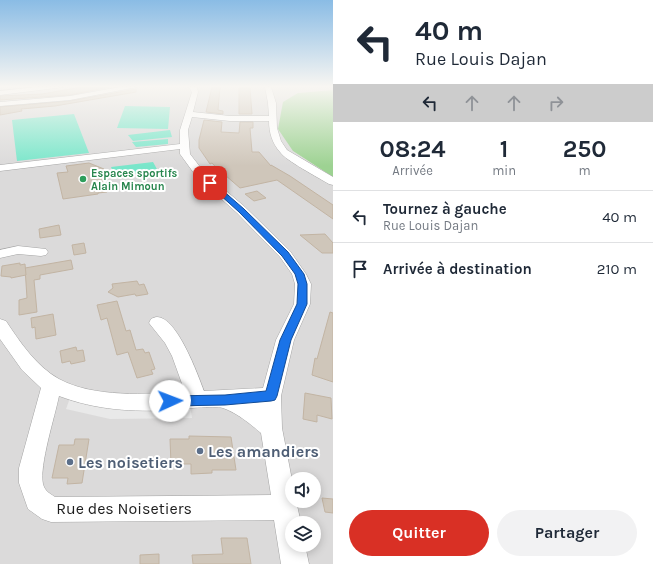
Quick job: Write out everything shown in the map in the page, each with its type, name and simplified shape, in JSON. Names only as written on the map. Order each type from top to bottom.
[{"type":"street","points":[[272,113],[277,141],[284,152],[333,182]]},
{"type":"street","points":[[272,120],[188,116],[184,130],[184,146],[185,154],[194,168],[242,210],[279,248],[300,274],[303,284],[302,304],[285,340],[271,396],[271,428],[295,564]]},
{"type":"street","points":[[0,168],[184,146]]},
{"type":"street","points":[[0,254],[18,250],[41,252]]},
{"type":"street","points":[[157,323],[172,339],[181,356],[198,400]]},
{"type":"street","points":[[0,324],[23,360],[34,371],[52,385],[75,394],[107,401],[128,403],[225,400],[271,396]]},
{"type":"street","name":"Rue des Noisetiers","points":[[52,385],[30,468],[31,483],[37,500],[51,510],[284,507]]},
{"type":"street","points":[[225,400],[252,413],[271,428]]},
{"type":"shaded area","points":[[0,113],[296,113],[293,151],[333,177],[333,564],[0,564]]},
{"type":"shaded area","points":[[70,398],[190,406],[192,418],[110,419],[66,409]]},
{"type":"green space","points":[[122,113],[169,113],[168,129],[117,128]]},
{"type":"green space","points":[[281,113],[333,113],[333,177],[293,151],[278,129]]},
{"type":"green space","points":[[74,114],[89,153],[17,161],[12,120]]},
{"type":"green space","points":[[170,130],[172,137],[133,141],[128,135]]},
{"type":"green space","points":[[168,139],[168,144],[136,147],[132,142]]},
{"type":"green space","points":[[153,162],[158,171],[115,176],[111,167]]},
{"type":"building","points":[[204,120],[222,122],[221,132],[239,133],[240,122],[253,122],[253,128],[250,128],[252,152],[259,152],[271,166],[290,176],[333,205],[333,219],[277,180],[240,188],[225,175],[223,175],[212,163],[210,164],[199,148],[199,140]]},
{"type":"building","points":[[89,163],[104,169],[100,174],[107,192],[63,199],[57,173],[68,172],[66,166]]},
{"type":"building","points":[[257,191],[266,198],[254,201],[245,194]]},
{"type":"building","points":[[59,225],[61,235],[40,238],[39,229]]},
{"type":"building","points":[[325,234],[333,243],[333,253],[322,253],[300,235]]},
{"type":"building","points":[[84,243],[86,253],[74,255],[72,245]]},
{"type":"building","points":[[71,260],[73,269],[40,275],[40,279],[34,280],[37,312],[19,315],[19,300],[27,298],[25,268]]},
{"type":"building","points":[[20,263],[20,265],[25,264],[26,275],[11,278],[1,276],[2,266]]},
{"type":"building","points":[[137,281],[139,285],[144,284],[148,294],[136,296],[135,294],[118,297],[108,292],[113,288],[112,284]]},
{"type":"building","points":[[117,301],[126,331],[130,330],[136,350],[143,349],[145,353],[149,352],[155,369],[151,370],[153,374],[137,378],[128,352],[117,355],[107,318],[101,320],[97,305]]},
{"type":"building","points":[[330,312],[333,313],[333,382],[312,375],[315,358],[317,359]]},
{"type":"building","points":[[53,314],[56,335],[36,339],[35,327],[32,328],[31,318]]},
{"type":"building","points":[[76,347],[77,351],[83,350],[85,361],[71,364],[70,361],[62,363],[60,351]]},
{"type":"building","points":[[305,393],[331,398],[332,419],[317,415],[317,422],[303,419]]},
{"type":"building","points":[[189,436],[231,437],[236,470],[212,470],[212,473],[191,474],[191,464],[171,464],[170,439],[189,439]]},
{"type":"building","name":"Les noisetiers","points":[[75,439],[89,439],[82,483],[67,484],[68,478],[52,478],[59,445],[74,445]]},
{"type":"building","points":[[322,498],[333,499],[333,513],[325,512]]},
{"type":"building","points":[[221,538],[247,538],[251,564],[193,564],[192,555],[223,554]]},
{"type":"building","points":[[159,554],[159,564],[140,564],[140,555]]},
{"type":"place","name":"Espaces sportifs Alain Mimoun","points":[[83,179]]},
{"type":"place","name":"Les amandiers","points":[[200,451]]},
{"type":"place","name":"Les noisetiers","points":[[70,462]]},
{"type":"route","points":[[170,401],[225,400],[271,396],[285,340],[302,304],[303,284],[300,274],[285,254],[242,210],[210,183]]}]
